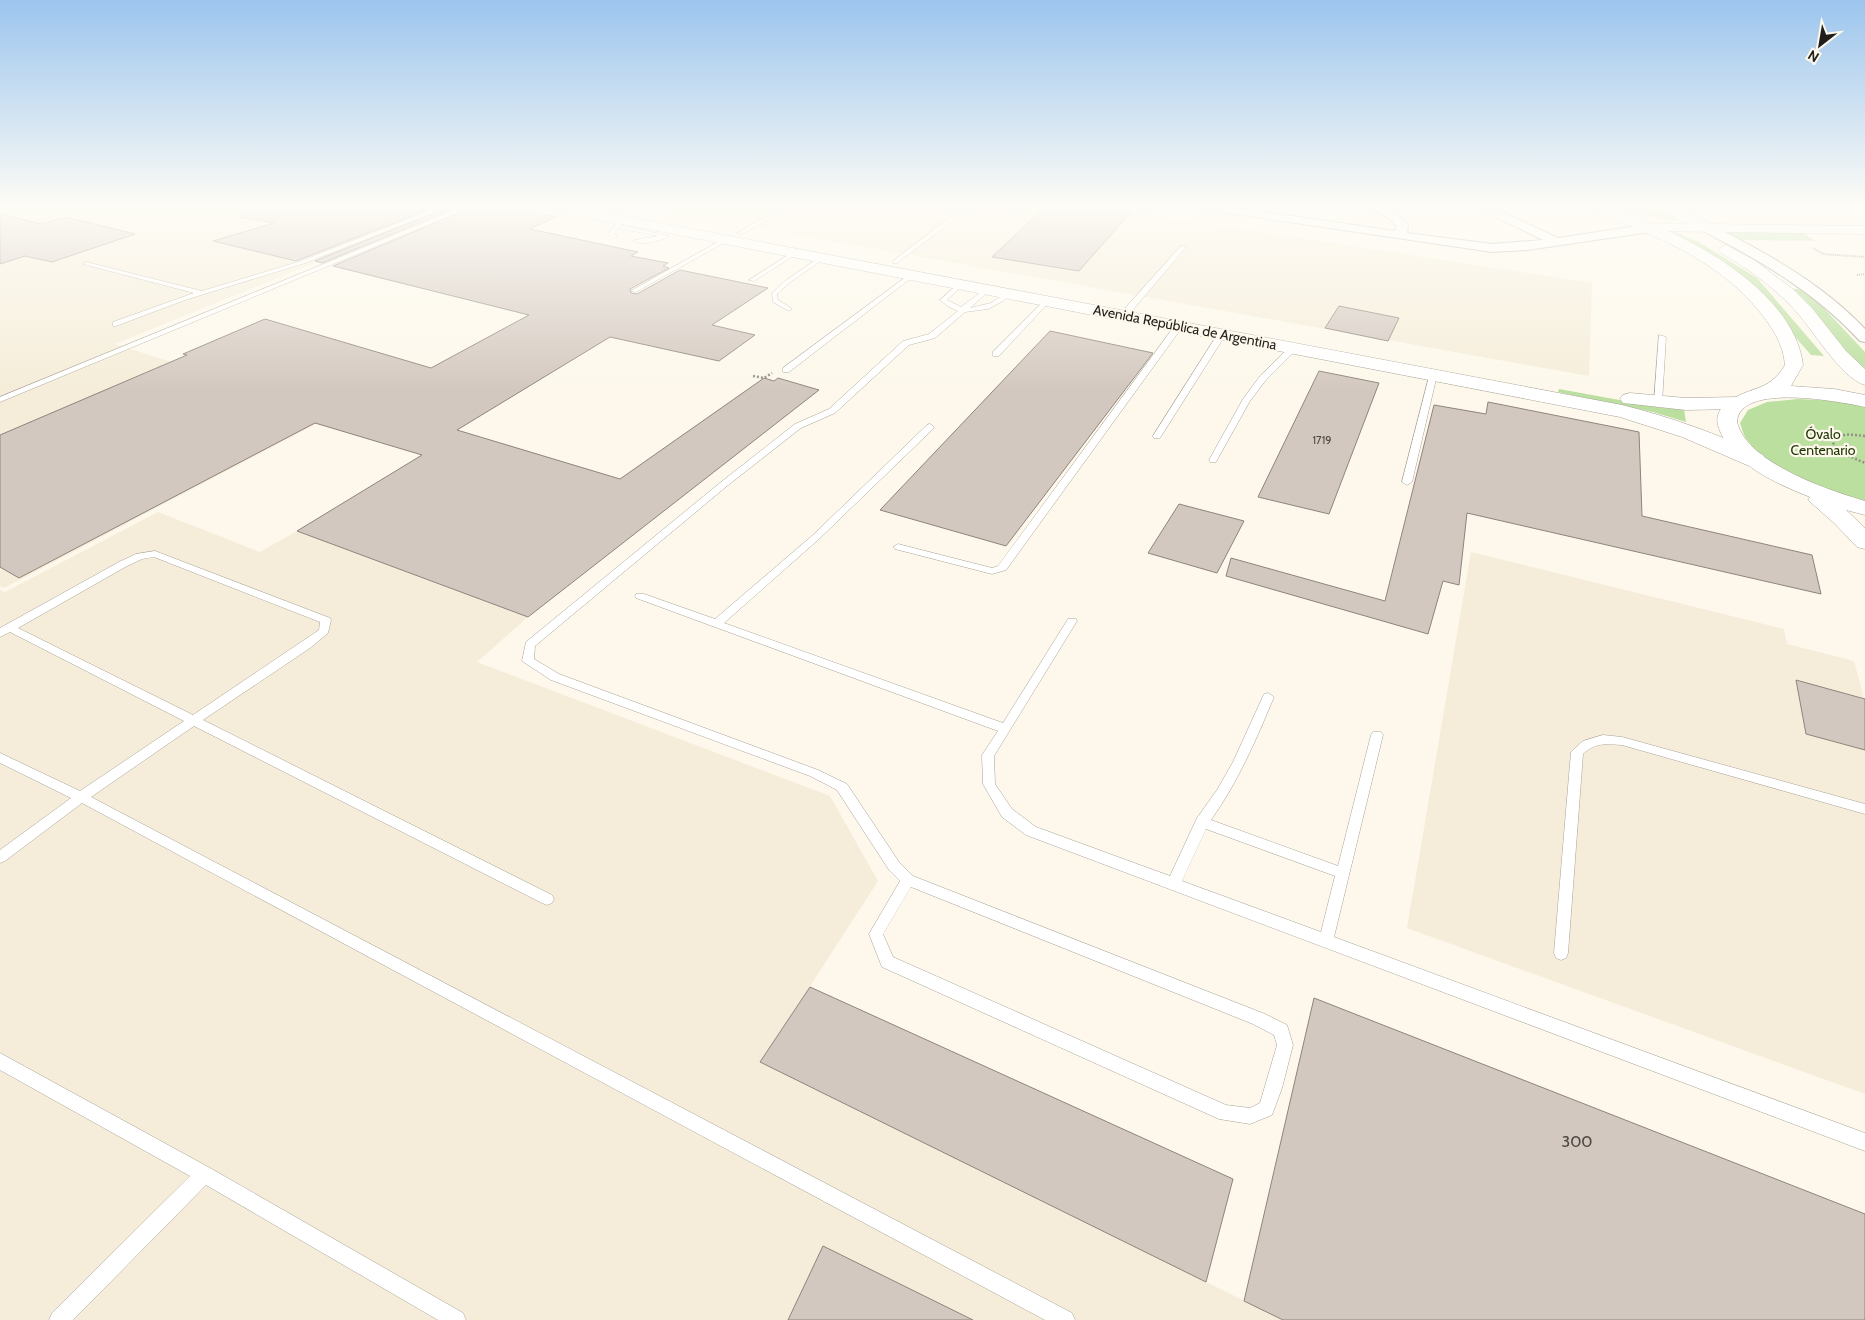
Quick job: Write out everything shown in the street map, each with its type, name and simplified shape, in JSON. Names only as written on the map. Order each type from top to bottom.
[{"type":"main road","name":"Avenida República de Argentina","points":[[873,268],[1047,301],[1127,311],[1179,326],[1205,326],[1222,334],[1294,348],[1382,359],[1434,375],[1658,403],[1738,402]]},
{"type":"main road","name":"Avenida República de Argentina","points":[[922,268],[1127,311],[1538,389],[1656,420],[1714,440],[1755,460]]},
{"type":"main road","points":[[1724,268],[1765,305],[1780,325],[1790,344],[1794,365],[1785,381],[1766,394]]},
{"type":"main road","points":[[1754,268],[1768,277],[1806,312],[1834,350],[1865,379]]},
{"type":"main road","points":[[1865,401],[1818,393],[1766,394],[1738,402],[1729,411],[1726,423],[1730,434],[1739,446],[1755,460],[1788,480],[1842,518],[1865,542]]},
{"type":"main road","points":[[1788,480],[1819,493],[1865,508]]},
{"type":"street","points":[[1781,268],[1813,288],[1842,312],[1865,338]]},
{"type":"street","points":[[1842,312],[1865,316]]},
{"type":"lane","points":[[101,268],[203,293]]},
{"type":"lane","points":[[116,324],[203,293],[285,268]]},
{"type":"lane","points":[[0,400],[321,268]]},
{"type":"lane","points":[[634,292],[677,268]]},
{"type":"lane","points":[[752,280],[771,268]]},
{"type":"lane","points":[[789,309],[775,301],[774,294],[787,282],[808,268]]},
{"type":"lane","points":[[1127,311],[1165,268]]},
{"type":"lane","points":[[786,370],[912,275]]},
{"type":"lane","points":[[960,284],[943,300],[950,306],[964,310],[988,308],[998,303],[1008,294]]},
{"type":"lane","points":[[908,880],[876,934],[887,962],[1225,1113],[1250,1116],[1266,1109],[1285,1045],[1281,1030],[1259,1019],[908,880],[894,866],[842,786],[814,773],[556,677],[528,661],[530,645],[724,484],[798,426],[832,411],[906,343],[932,336],[987,290]]},
{"type":"lane","points":[[996,354],[1047,301]]},
{"type":"lane","points":[[898,547],[992,571],[1002,568],[1179,326]]},
{"type":"lane","points":[[1157,436],[1222,334]]},
{"type":"lane","points":[[1658,403],[1662,337]]},
{"type":"lane","points":[[1212,460],[1246,401],[1263,378],[1294,348]]},
{"type":"lane","points":[[1407,482],[1434,375]]},
{"type":"lane","points":[[716,624],[816,537],[930,427]]},
{"type":"lane","points":[[0,857],[81,797],[306,645],[324,631],[326,620],[155,554],[140,556],[123,564],[5,631]]},
{"type":"lane","points":[[640,596],[1006,730]]},
{"type":"lane","points":[[1072,621],[1006,730],[988,755],[989,784],[1007,813],[1031,831],[1865,1142]]},
{"type":"lane","points":[[5,631],[196,720],[547,899]]},
{"type":"lane","points":[[1173,884],[1202,822],[1215,804],[1249,742],[1268,697]]},
{"type":"lane","points":[[1326,940],[1377,735]]},
{"type":"lane","points":[[1561,953],[1577,752],[1585,743],[1602,739],[1622,741],[1865,809]]},
{"type":"lane","points":[[0,758],[81,797],[1065,1320]]},
{"type":"lane","points":[[1202,822],[1342,873]]},
{"type":"lane","points":[[0,1061],[204,1174],[456,1320]]},
{"type":"lane","points":[[59,1320],[204,1174]]},
{"type":"path","points":[[1857,275],[1865,274]]},
{"type":"path","points":[[1865,436],[1840,435],[1833,440],[1833,443],[1842,453],[1865,463]]},
{"type":"shaded area","points":[[0,268],[303,268],[115,344],[335,414],[4,588],[0,586]]},
{"type":"shaded area","points":[[981,268],[1492,268],[1592,283],[1589,376]]},
{"type":"shaded area","points":[[158,512],[260,552],[297,531],[528,617],[477,662],[830,796],[878,881],[761,1062],[1283,1320],[0,1320],[0,590],[5,592]]},
{"type":"shaded area","points":[[1471,552],[1784,629],[1787,644],[1854,661],[1864,698],[1796,681],[1806,734],[1865,750],[1865,1094],[1407,928]]},
{"type":"green space","points":[[1724,268],[1740,268],[1757,278],[1824,356],[1811,355],[1744,279]]},
{"type":"green space","points":[[1787,288],[1807,290],[1865,352],[1865,374]]},
{"type":"green space","points":[[1559,389],[1663,408],[1684,409],[1686,422],[1653,412],[1558,392]]},
{"type":"green space","name":"Óvalo Centenario","points":[[1798,399],[1836,401],[1865,407],[1865,501],[1818,486],[1786,471],[1758,452],[1743,433],[1740,423],[1748,410],[1767,402]]},
{"type":"building","points":[[339,268],[668,268],[630,289],[631,293],[637,294],[680,270],[768,288],[712,325],[755,335],[719,361],[610,337],[457,430],[620,479],[764,378],[774,381],[778,378],[819,390],[528,617],[297,531],[422,455],[315,423],[19,578],[0,567],[0,435],[187,355],[183,354],[265,319],[431,368],[529,315]]},
{"type":"building","points":[[1058,268],[1082,268],[1079,271]]},
{"type":"building","points":[[1339,306],[1399,318],[1388,341],[1325,328]]},
{"type":"building","points":[[1050,331],[1153,353],[1006,546],[880,510]]},
{"type":"building","points":[[1319,371],[1379,383],[1329,514],[1258,497]]},
{"type":"building","points":[[1488,402],[1639,432],[1642,516],[1812,555],[1821,594],[1467,513],[1459,585],[1443,581],[1428,634],[1226,576],[1231,558],[1385,601],[1434,405],[1486,414]]},
{"type":"building","points":[[1179,504],[1244,521],[1217,573],[1148,553]]},
{"type":"building","points":[[1796,680],[1865,699],[1865,750],[1806,734]]},
{"type":"building","points":[[810,987],[1233,1179],[1206,1282],[760,1062]]},
{"type":"building","points":[[1314,998],[1865,1214],[1865,1320],[1283,1320],[1244,1301]]},
{"type":"building","points":[[823,1246],[973,1320],[788,1320]]}]
